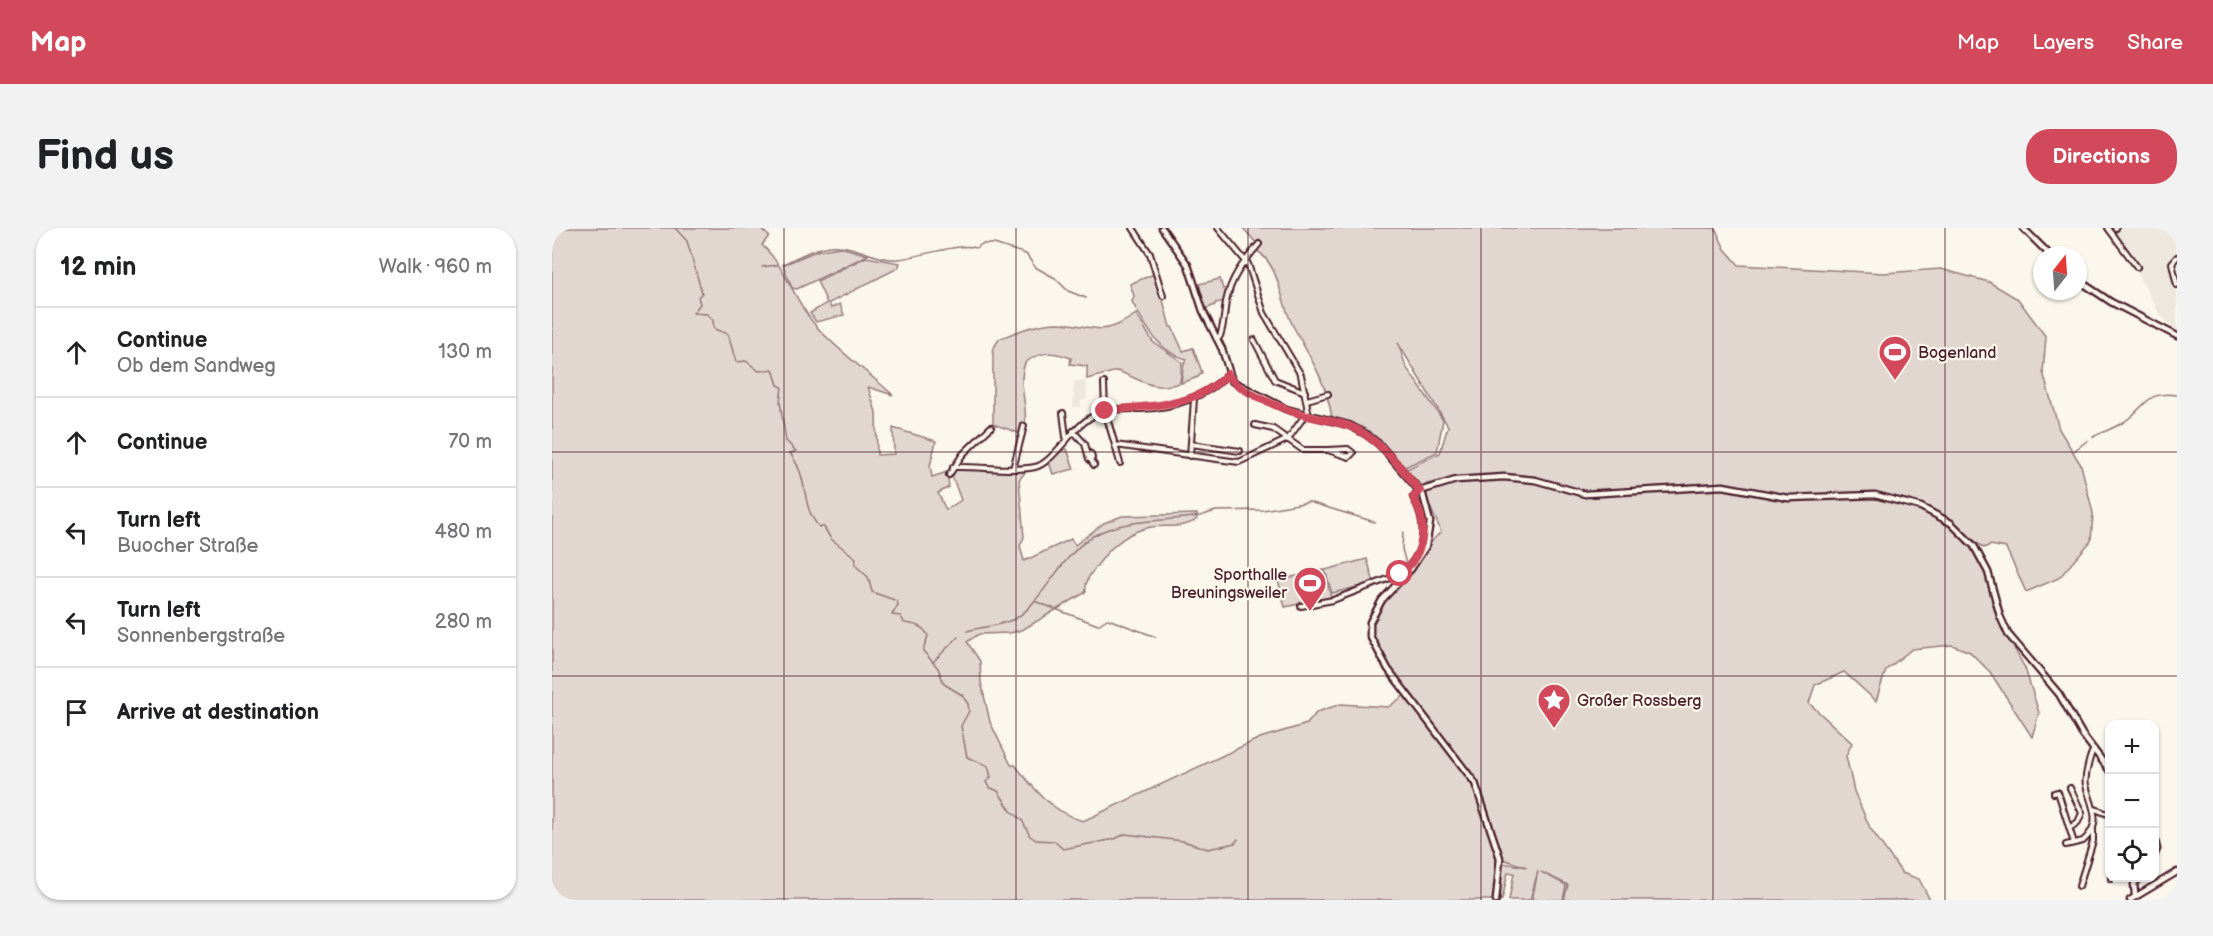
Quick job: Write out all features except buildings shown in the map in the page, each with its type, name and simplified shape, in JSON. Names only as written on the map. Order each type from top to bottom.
[{"type":"street","points":[[1133,228],[1150,254],[1163,296]]},
{"type":"street","points":[[1162,228],[1188,265],[1203,311],[1232,381],[1246,390],[1305,416],[1343,423],[1366,434],[1379,444],[1420,491],[1429,517],[1428,537],[1422,553],[1411,569],[1386,595],[1370,622],[1370,632],[1384,664],[1475,783],[1500,858],[1496,900]]},
{"type":"street","points":[[1115,445],[1239,462],[1288,439],[1305,416],[1307,400],[1297,366],[1260,304],[1253,277],[1245,259],[1218,228]]},
{"type":"street","points":[[2023,228],[2041,246]]},
{"type":"street","points":[[2108,228],[2137,267]]},
{"type":"street","points":[[1216,338],[1220,336],[1223,326],[1230,287],[1245,259],[1259,244]]},
{"type":"street","points":[[2177,257],[2172,263],[2177,285]]},
{"type":"street","points":[[2087,286],[2177,336]]},
{"type":"street","points":[[1254,340],[1275,380],[1305,392]]},
{"type":"street","points":[[953,467],[981,465],[1012,469],[1034,467],[1047,462],[1066,437],[1092,416],[1105,411],[1145,409],[1194,399],[1216,387],[1228,374]]},
{"type":"street","points":[[1104,383],[1105,411],[1120,463]]},
{"type":"street","points":[[1307,400],[1329,394]]},
{"type":"street","points":[[1190,456],[1194,399]]},
{"type":"street","points":[[1064,413],[1066,437]]},
{"type":"street","points":[[1255,425],[1273,429],[1302,450],[1328,450],[1350,450],[1353,454],[1348,456],[1328,450]]},
{"type":"street","points":[[1012,469],[1024,426]]},
{"type":"street","points":[[949,475],[953,467],[991,427]]},
{"type":"street","points":[[1073,431],[1085,444],[1089,457],[1095,465]]},
{"type":"street","points":[[1191,444],[1240,451]]},
{"type":"street","points":[[1301,606],[1333,600],[1402,573],[1414,560],[1423,539],[1422,521],[1413,497],[1420,491],[1455,480],[1504,477],[1535,480],[1586,494],[1716,486],[1788,498],[1875,495],[1910,502],[1951,523],[1974,546],[1988,572],[2002,622],[2024,655],[2059,694],[2105,765]]},
{"type":"street","points":[[2079,886],[2093,841],[2096,809],[2085,781],[2094,748]]},
{"type":"street","points":[[2070,788],[2082,813],[2078,822],[2070,827]]},
{"type":"street","points":[[2054,793],[2058,792],[2074,843]]},
{"type":"street","points":[[2096,809],[2105,813]]},
{"type":"street","points":[[2066,844],[2083,841],[2093,828]]},
{"type":"street","points":[[2130,900],[2177,872]]},
{"type":"street","points":[[2135,895],[2136,882]]},
{"type":"shaded area","points":[[552,228],[760,228],[769,236],[762,245],[777,263],[808,316],[843,353],[893,395],[868,387],[876,412],[877,455],[894,454],[893,428],[936,441],[930,466],[932,477],[947,472],[949,487],[938,493],[946,510],[961,500],[952,476],[955,468],[1027,470],[1019,480],[1024,537],[1020,546],[1024,561],[1071,539],[1075,545],[1104,523],[1122,516],[1197,514],[1197,519],[1187,524],[1151,527],[1135,532],[1122,540],[1104,556],[1091,573],[1087,580],[1086,592],[1022,630],[1010,633],[979,634],[967,642],[980,661],[981,682],[990,722],[1011,765],[1015,765],[1053,806],[1083,821],[1260,738],[1307,724],[1317,712],[1341,704],[1388,707],[1405,695],[1476,790],[1495,854],[1497,873],[1494,900],[552,900]]},
{"type":"shaded area","points":[[1243,228],[1715,228],[1725,249],[1739,265],[1884,273],[1941,269],[1989,282],[2018,299],[2046,337],[2043,372],[2059,429],[2081,465],[2093,513],[2091,541],[2059,578],[2026,592],[2006,548],[1990,545],[1984,548],[1937,512],[1910,500],[1879,493],[1794,497],[1710,483],[1588,491],[1514,476],[1467,476],[1421,485],[1405,470],[1440,453],[1448,426],[1398,343],[1406,367],[1443,420],[1437,452],[1403,468],[1380,444],[1362,430],[1332,417],[1321,378],[1288,315],[1275,274],[1264,257],[1256,250],[1257,244]]},
{"type":"shaded area","points":[[2106,228],[2177,228],[2177,332],[2160,315],[2135,269]]},
{"type":"shaded area","points":[[840,247],[868,255],[797,289],[792,288],[783,265],[816,251]]},
{"type":"shaded area","points":[[866,257],[900,263],[898,268],[829,303],[831,308],[840,304],[844,315],[816,322],[810,313],[827,303],[817,281]]},
{"type":"shaded area","points":[[1156,273],[1170,327],[1183,351],[1193,348],[1202,372],[1198,377],[1181,383],[1187,359],[1169,352],[1161,345],[1148,330],[1132,302],[1134,296],[1130,284]]},
{"type":"shaded area","points":[[1220,279],[1223,289],[1228,288],[1225,301],[1215,303],[1206,309],[1199,284]]},
{"type":"shaded area","points":[[1136,314],[1153,342],[1182,362],[1180,383],[1153,385],[1117,371],[1087,379],[1087,366],[1070,364],[1071,358],[1064,356],[1052,353],[1041,354],[1025,363],[1023,371],[1025,425],[1021,424],[1019,433],[993,424],[993,349],[999,339],[1027,328],[1050,323],[1104,329],[1113,327]]},
{"type":"shaded area","points":[[1074,381],[1086,381],[1087,400],[1081,400],[1081,407],[1073,407]]},
{"type":"shaded area","points":[[1067,449],[1074,469],[1053,474],[1049,462],[1056,452]]},
{"type":"shaded area","points":[[1466,479],[1531,481],[1582,497],[1721,488],[1797,501],[1873,497],[1909,504],[1961,534],[1980,558],[1995,595],[1999,621],[2025,668],[2039,713],[2032,737],[1990,672],[1970,652],[1952,645],[1912,649],[1886,670],[1876,701],[1844,672],[1815,685],[1809,703],[1852,743],[1846,756],[1854,791],[1870,828],[1902,873],[1919,879],[1930,900],[1564,900],[1568,885],[1541,872],[1566,885],[1563,900],[1532,900],[1538,871],[1530,900],[1509,900],[1514,873],[1508,872],[1502,900],[1497,900],[1503,863],[1527,867],[1502,859],[1486,804],[1475,777],[1398,682],[1384,662],[1371,629],[1372,620],[1382,602],[1411,571],[1441,532],[1426,491]]},
{"type":"shaded area","points":[[1367,559],[1374,583],[1332,593],[1325,570]]},
{"type":"shaded area","points":[[1324,570],[1331,597],[1285,607],[1278,580]]},
{"type":"waterway","points":[[675,228],[687,241],[702,293],[698,297],[700,304],[693,313],[707,314],[713,320],[714,329],[728,334],[736,362],[746,361],[759,371],[773,369],[778,385],[782,387],[780,402],[786,441],[796,451],[790,453],[801,473],[813,518],[819,527],[824,527],[831,539],[856,558],[855,565],[868,577],[872,592],[897,601],[898,605],[892,615],[901,616],[904,623],[924,630],[928,636],[923,651],[938,668],[944,684],[962,695],[968,704],[969,711],[961,726],[967,757],[988,766],[991,777],[986,782],[989,787],[998,791],[1011,811],[1022,820],[1030,836],[1036,840],[1054,841],[1063,849],[1115,839],[1125,834],[1183,841],[1208,849],[1235,843],[1238,839]]},
{"type":"waterway","points":[[783,264],[812,251],[831,246],[848,247],[882,258],[899,259],[950,248],[976,248],[982,244],[994,244],[1026,254],[1035,267],[1055,278],[1068,291],[1086,298]]},
{"type":"waterway","points":[[762,267],[777,265]]},
{"type":"waterway","points":[[2093,437],[2124,422],[2152,397],[2177,395]]},
{"type":"waterway","points":[[2074,451],[2088,440]]},
{"type":"waterway","points":[[1200,516],[1216,511],[1263,510],[1309,502],[1375,522]]},
{"type":"waterway","points":[[967,631],[1007,622],[1022,614],[1072,554],[1095,535],[1133,523],[1199,516]]},
{"type":"waterway","points":[[1403,532],[1402,549],[1406,564]]},
{"type":"waterway","points":[[1034,601],[1098,625],[1107,619]]},
{"type":"waterway","points":[[1108,619],[1156,637]]},
{"type":"waterway","points":[[933,662],[958,637]]},
{"type":"place","name":"Bogenland","points":[[1895,381]]},
{"type":"place","name":"Sporthalle Breuningsweiler","points":[[1310,612]]},
{"type":"place","name":"Großer Rossberg","points":[[1554,729]]},
{"type":"route","points":[[1105,411],[1145,409],[1194,399],[1216,387],[1228,374],[1234,383],[1286,409],[1305,416],[1343,423],[1366,434],[1379,444],[1420,491],[1413,497],[1419,508],[1423,539],[1414,560],[1400,574]]}]
